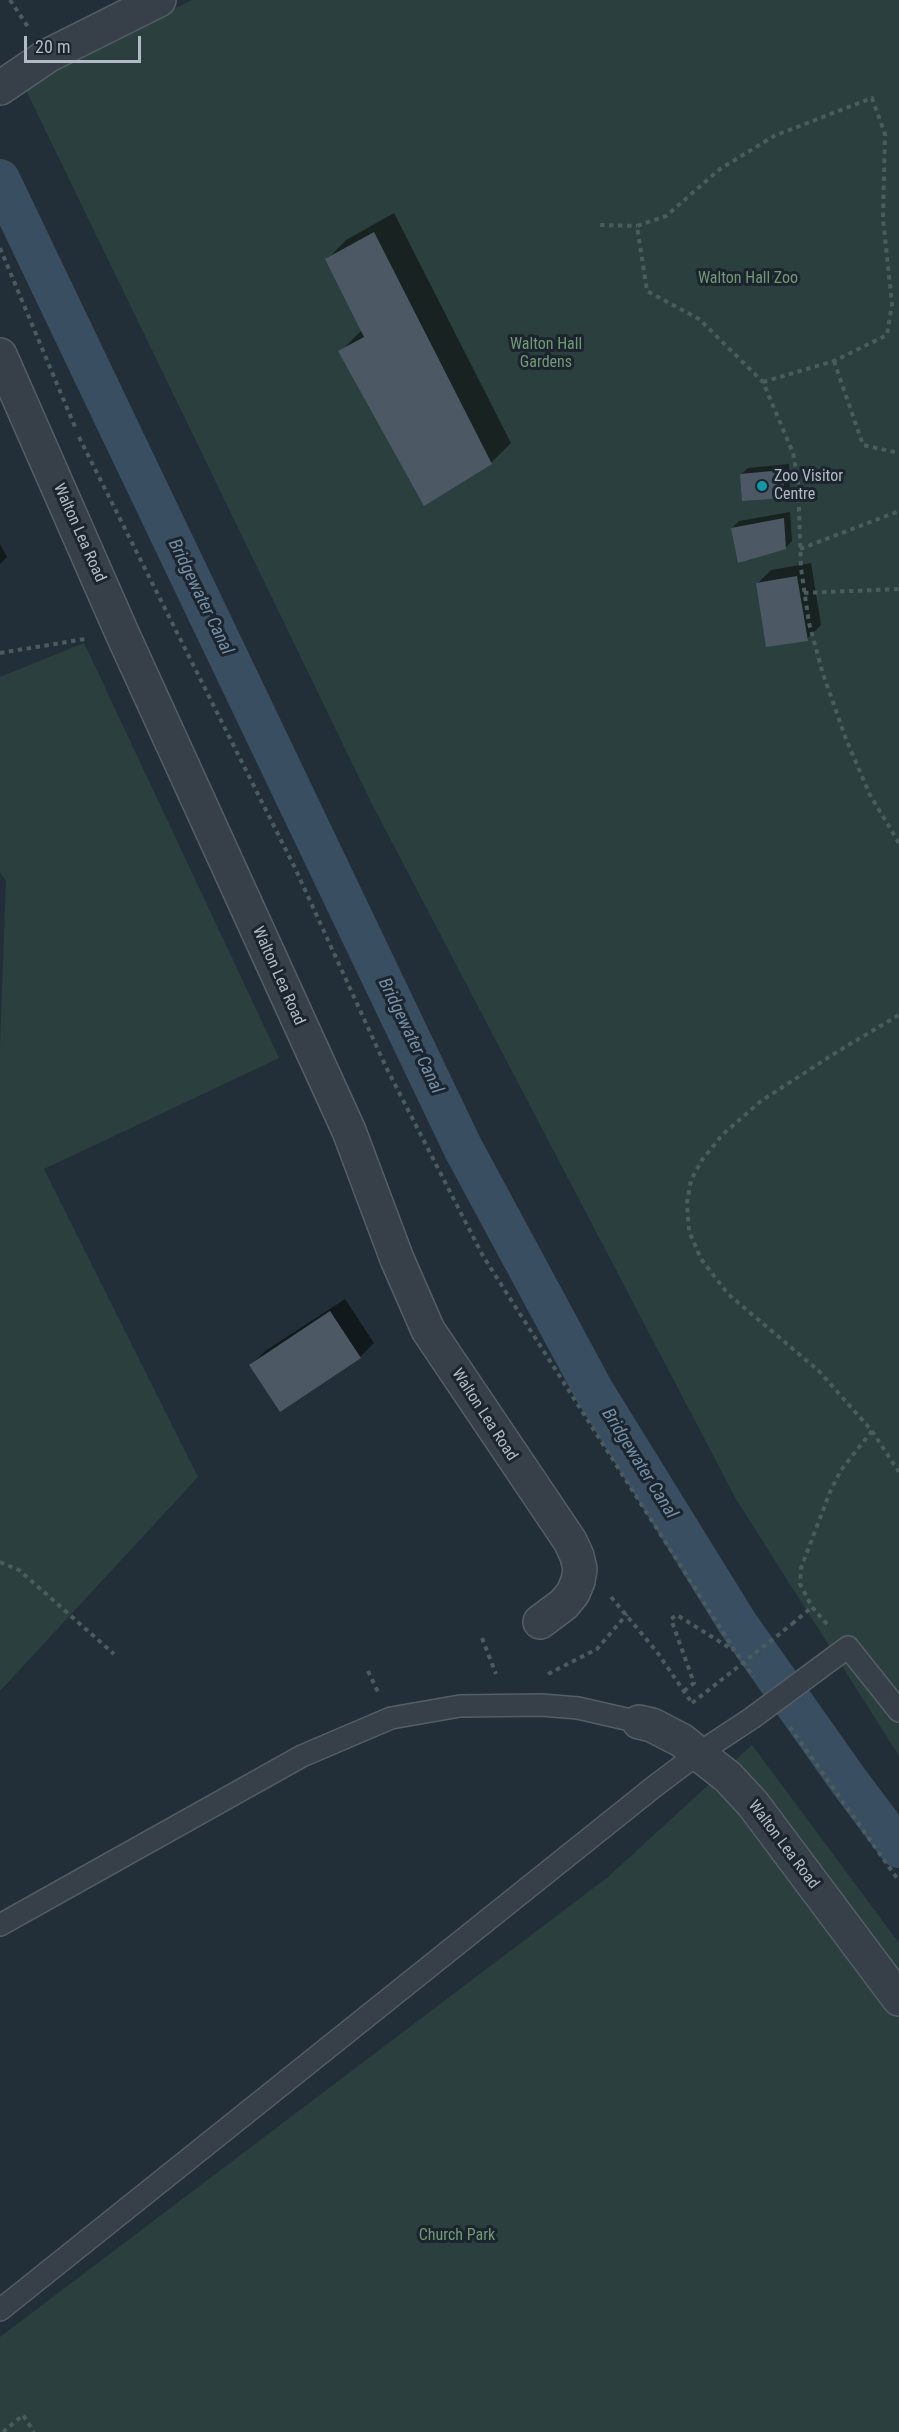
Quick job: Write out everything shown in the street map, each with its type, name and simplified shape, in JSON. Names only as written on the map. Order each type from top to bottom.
[{"type":"street","points":[[0,87],[47,56],[159,0]]},
{"type":"street","name":"Walton Lea Road","points":[[0,355],[122,633],[349,1131],[397,1259],[428,1330],[570,1541],[580,1569],[578,1581]]},
{"type":"street","points":[[540,1622],[564,1604],[578,1581]]},
{"type":"street","name":"Walton Lea Road","points":[[639,1722],[709,1746],[728,1777],[753,1804],[899,1999]]},
{"type":"lane","points":[[0,2310],[709,1746],[752,1718],[848,1647],[899,1711]]},
{"type":"lane","points":[[0,1925],[312,1752],[391,1718],[460,1706],[502,1706],[578,1708],[639,1722]]},
{"type":"path","points":[[10,0],[23,20]]},
{"type":"path","points":[[600,225],[637,226],[666,216],[720,170],[774,136],[872,98],[885,134],[883,219],[892,304],[887,335],[834,361],[763,382]]},
{"type":"path","points":[[637,226],[647,291],[699,319],[763,382],[793,453],[798,481],[804,593],[809,623],[823,674],[846,739],[870,795],[899,843]]},
{"type":"path","points":[[0,248],[79,436],[294,868],[386,1067],[483,1256],[735,1652],[760,1685]]},
{"type":"path","points":[[834,361],[863,444],[899,453]]},
{"type":"path","points":[[800,549],[899,511]]},
{"type":"path","points":[[804,593],[899,589]]},
{"type":"path","points":[[0,653],[122,633]]},
{"type":"path","points":[[899,1015],[761,1101],[722,1135],[702,1160],[691,1180],[687,1203],[689,1231],[701,1259],[728,1294],[819,1371],[872,1431],[899,1472]]},
{"type":"path","points":[[848,1647],[812,1607],[800,1584],[801,1568],[830,1492],[841,1470],[872,1431]]},
{"type":"path","points":[[0,1562],[19,1570],[114,1654]]},
{"type":"path","points":[[578,1581],[608,1594],[627,1614],[692,1703],[709,1746]]},
{"type":"path","points":[[692,1703],[812,1607]]},
{"type":"path","points":[[541,1677],[597,1649],[627,1614]]},
{"type":"path","points":[[684,1691],[694,1683],[671,1619],[677,1615],[735,1652]]},
{"type":"path","points":[[482,1638],[497,1676],[502,1706]]},
{"type":"path","points":[[785,1720],[899,1881]]},
{"type":"path","points":[[3,2432],[23,2415],[34,2432]]},
{"type":"green space","name":"Walton Hall Gardens","points":[[192,0],[899,0],[899,1756],[736,1499],[371,802],[23,84]]},
{"type":"green space","points":[[84,643],[279,1058],[44,1169],[198,1477],[0,1691],[0,1048],[6,881],[0,872],[0,677]]},
{"type":"green space","name":"Church Park","points":[[752,1745],[899,1943],[899,2432],[0,2432],[0,2337],[608,1877]]},
{"type":"building","points":[[374,232],[492,464],[424,506],[338,351],[364,337],[325,259]]},
{"type":"building","name":"Zoo Visitor Centre","points":[[783,470],[784,498],[742,501],[740,474]]},
{"type":"building","points":[[784,518],[786,549],[738,563],[731,528]]},
{"type":"building","points":[[797,576],[808,641],[766,647],[756,583]]},
{"type":"building","points":[[330,1311],[361,1358],[280,1412],[249,1365]]},
{"type":"waterway","name":"Bridgewater Canal","points":[[0,179],[463,1148],[594,1391],[738,1624],[899,1848]]},
{"type":"place","name":"Zoo Visitor Centre","points":[[762,486]]},
{"type":"park label","name":"Walton Hall Zoo","points":[[748,279]]}]
